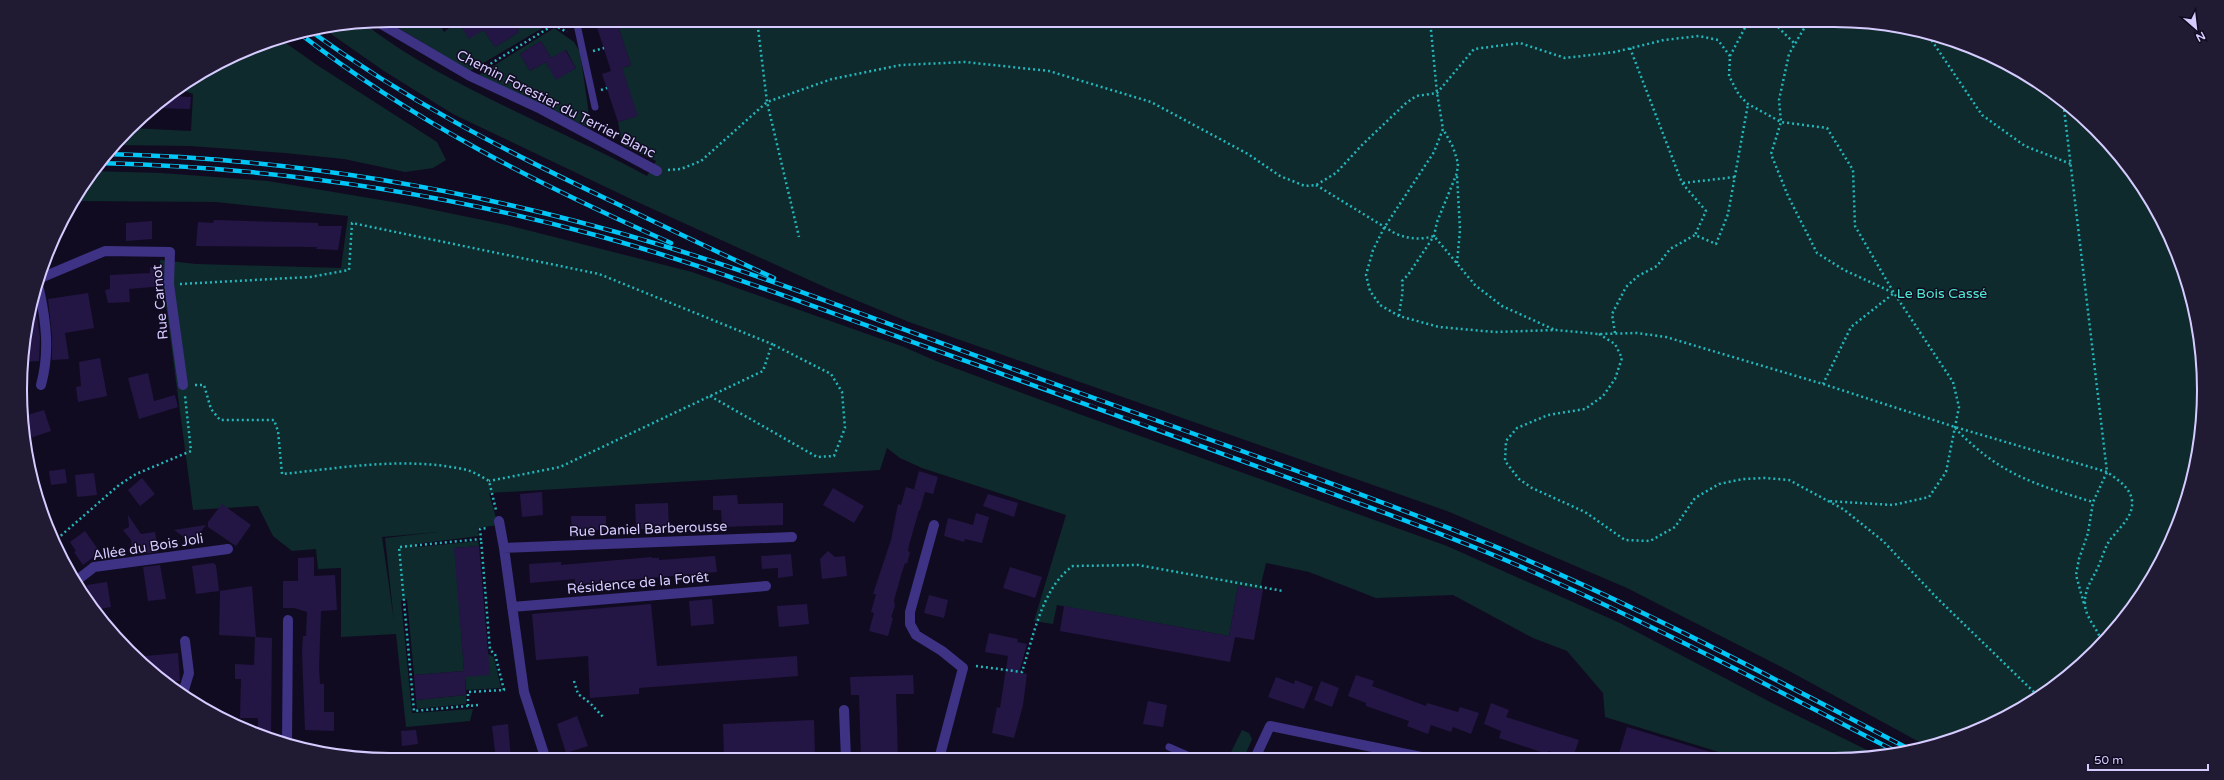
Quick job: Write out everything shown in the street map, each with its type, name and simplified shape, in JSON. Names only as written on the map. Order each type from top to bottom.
[{"type":"street","name":"Chemin Forestier du Terrier Blanc","points":[[387,27],[470,76],[541,109],[657,171]]},
{"type":"street","name":"Rue Carnot","points":[[45,276],[105,251],[170,252],[169,284],[183,385]]},
{"type":"street","points":[[40,293],[46,324],[46,367],[42,385]]},
{"type":"street","points":[[500,524],[524,692],[544,753]]},
{"type":"street","points":[[934,526],[910,612],[910,624],[916,635],[938,648],[963,668],[941,753]]},
{"type":"street","name":"Rue Daniel Barberousse","points":[[504,548],[792,537]]},
{"type":"street","name":"Allée du Bois Joli","points":[[79,578],[94,567],[228,549]]},
{"type":"street","name":"Résidence de la Forêt","points":[[512,607],[766,586]]},
{"type":"street","points":[[287,738],[288,620]]},
{"type":"street","points":[[184,689],[189,673],[185,641]]},
{"type":"street","points":[[844,710],[846,753]]},
{"type":"street","points":[[1257,753],[1270,726],[1402,753]]},
{"type":"lane","points":[[577,27],[594,107]]},
{"type":"lane","points":[[1169,747],[1183,753]]},
{"type":"path","points":[[470,76],[550,27]]},
{"type":"path","points":[[560,27],[580,39]]},
{"type":"path","points":[[758,27],[767,102],[799,237]]},
{"type":"path","points":[[1431,27],[1437,93],[1443,129],[1453,146],[1458,163],[1457,173],[1460,230],[1456,264]]},
{"type":"path","points":[[1745,27],[1730,56],[1729,76],[1739,95],[1748,104],[1781,122],[1828,128],[1853,170],[1855,226],[1894,293],[1952,382],[1959,407],[1946,472],[1929,497],[1893,505],[1827,501]]},
{"type":"path","points":[[1778,27],[1795,44]]},
{"type":"path","points":[[1805,27],[1789,54],[1779,100],[1781,122],[1771,154],[1788,196],[1817,254],[1844,270],[1894,293]]},
{"type":"path","points":[[1434,236],[1422,239],[1408,238],[1384,228],[1316,185],[1336,173],[1362,145],[1405,104],[1416,96],[1437,93],[1474,49],[1520,43],[1566,58],[1630,48],[1664,40],[1699,36],[1718,40],[1730,56]]},
{"type":"path","points":[[1931,40],[1982,115],[2025,146],[2071,164]]},
{"type":"path","points":[[1615,334],[1612,314],[1626,287],[1638,276],[1657,266],[1670,249],[1695,235],[1706,211],[1682,183],[1630,48]]},
{"type":"path","name":"Chemin Forestier du Terrier Blanc","points":[[657,171],[681,169],[702,161],[767,102],[832,79],[901,65],[965,62],[1049,71],[1151,102],[1248,154],[1280,176],[1305,186],[1316,185]]},
{"type":"path","points":[[1695,235],[1716,244],[1728,214],[1748,104]]},
{"type":"path","points":[[2064,110],[2108,472],[2092,502],[2088,533],[2079,558],[2076,575],[2090,621],[2098,630],[2100,637]]},
{"type":"path","points":[[1443,129],[1434,152],[1384,228],[1373,250],[1366,275],[1370,291],[1380,305],[1399,316],[1439,327],[1495,332],[1556,330],[1598,334],[1637,333],[1666,337],[1823,384],[1955,427],[2108,472],[2125,486],[2132,502],[2128,518],[2118,528],[2108,544],[2099,567],[2086,588],[2085,606]]},
{"type":"path","points":[[1399,316],[1400,304],[1404,297],[1402,281],[1408,275],[1434,236],[1437,222],[1457,173]]},
{"type":"path","points":[[1682,183],[1735,178]]},
{"type":"path","points":[[169,284],[310,276],[349,270],[352,223],[599,274],[772,344],[831,374],[842,392],[845,428],[834,456],[817,457],[710,396]]},
{"type":"path","points":[[1434,236],[1475,285],[1502,306],[1556,330]]},
{"type":"path","points":[[1823,384],[1852,327],[1894,293]]},
{"type":"path","points":[[1598,334],[1615,344],[1622,358],[1615,379],[1603,396],[1585,409],[1548,415],[1517,428],[1506,441],[1505,461],[1519,479],[1532,488],[1585,512],[1625,540],[1650,541],[1675,526],[1695,498],[1719,484],[1743,479],[1765,478],[1789,480],[1843,509],[1883,541],[2034,693]]},
{"type":"path","points":[[59,538],[119,485],[136,474],[191,451],[183,385],[204,385],[211,409],[220,420],[274,420],[278,431],[282,474],[344,466],[425,464],[468,470],[488,481],[560,467],[763,371],[772,344]]},
{"type":"path","points":[[1955,427],[1972,445],[2002,468],[2040,486],[2092,502]]},
{"type":"path","points":[[468,706],[468,692],[504,690],[495,654],[490,650],[480,529],[500,524],[488,481]]},
{"type":"path","points":[[478,705],[414,711],[399,547],[481,539]]},
{"type":"path","points":[[963,668],[981,665],[1022,672],[1046,598],[1055,583],[1073,566],[1138,565],[1283,591]]},
{"type":"path","points":[[574,681],[578,694],[590,703],[604,718]]},
{"type":"green space","points":[[397,27],[441,27],[444,32],[450,27],[475,27],[484,30],[495,47],[519,32],[516,27],[544,27],[470,71]]},
{"type":"green space","name":"Le Bois Cassé","points":[[618,27],[1834,27],[1881,30],[1928,39],[1951,46],[1995,64],[2036,88],[2055,102],[2091,133],[2122,169],[2136,188],[2160,229],[2178,273],[2185,296],[2194,343],[2197,390],[2196,414],[2194,437],[2185,484],[2178,507],[2160,551],[2148,572],[2122,611],[2091,647],[2036,692],[1995,716],[1951,734],[1920,743],[1791,672],[1627,588],[1447,511],[909,322],[829,289],[633,200],[453,114],[384,71],[329,32],[370,28],[430,67],[465,86],[647,176],[656,161],[622,145],[618,122],[637,116],[622,68],[631,65]]},
{"type":"green space","points":[[554,28],[574,42],[580,52],[591,129],[479,75]],"holes":[[[541,41],[551,58],[566,50],[576,68],[556,79],[546,62],[530,71],[520,54]]]},
{"type":"green space","points":[[285,42],[317,65],[437,142],[446,160],[433,168],[405,172],[344,159],[285,153],[190,146],[122,145],[138,128],[191,131],[193,94],[184,91],[229,64]]},
{"type":"green space","points":[[100,171],[161,173],[268,181],[405,204],[507,225],[692,272],[904,347],[936,361],[1079,414],[1447,546],[1620,623],[1774,704],[1869,751],[1834,753],[1722,753],[1605,717],[1603,693],[1567,651],[1533,638],[1453,595],[1376,598],[1309,572],[1266,563],[1261,584],[1263,590],[1238,586],[1229,636],[1057,605],[1053,624],[1034,621],[1066,515],[922,468],[900,458],[887,448],[880,470],[489,493],[498,525],[478,528],[479,536],[416,544],[417,547],[478,541],[479,546],[455,548],[464,671],[414,675],[407,599],[401,600],[412,713],[473,709],[470,721],[406,727],[396,634],[341,637],[341,568],[318,569],[316,549],[292,551],[273,536],[258,506],[193,510],[160,260],[196,264],[341,268],[348,216],[216,202],[80,201]],"holes":[[[438,532],[385,538],[394,621],[382,537]]]},
{"type":"green space","points":[[488,654],[494,657],[501,688],[466,690],[465,677]]},
{"type":"green space","points":[[466,695],[466,704],[417,709],[416,700]]},
{"type":"green space","points":[[1242,730],[1249,733],[1252,739],[1246,753],[1230,753]]},
{"type":"building","points":[[461,27],[516,27],[519,32],[495,47],[484,30],[469,39]]},
{"type":"building","points":[[597,27],[618,27],[631,65],[622,68],[638,116],[618,122],[602,74],[611,71]]},
{"type":"building","points":[[541,41],[551,58],[565,50],[576,68],[556,80],[546,62],[530,71],[520,54]]},
{"type":"building","points":[[177,96],[191,97],[190,109],[162,108]]},
{"type":"building","points":[[214,220],[318,223],[318,226],[342,226],[338,250],[316,249],[317,247],[196,246],[198,222],[213,223]]},
{"type":"building","points":[[152,221],[152,239],[126,241],[126,223]]},
{"type":"building","points":[[150,267],[163,267],[163,286],[129,289],[130,302],[108,303],[105,290],[110,289],[110,275],[150,273]]},
{"type":"building","points":[[88,293],[94,328],[65,333],[69,359],[52,360],[52,336],[48,299]]},
{"type":"building","points":[[36,309],[40,337],[39,361],[28,362]]},
{"type":"building","points":[[100,358],[107,396],[78,402],[76,387],[81,386],[79,362]]},
{"type":"building","points":[[148,373],[154,401],[175,395],[178,407],[139,419],[128,378]]},
{"type":"building","points":[[44,410],[51,431],[30,438],[28,415]]},
{"type":"building","points":[[65,469],[67,483],[51,485],[49,471]]},
{"type":"building","points":[[919,471],[938,477],[933,494],[925,492],[919,510],[909,545],[908,551],[910,552],[907,564],[905,563],[894,600],[895,606],[891,617],[893,618],[888,636],[869,631],[874,613],[871,612],[876,594],[873,594],[891,540],[898,504],[901,505],[906,487],[919,491],[914,489]]},
{"type":"building","points":[[94,473],[97,495],[77,497],[75,475]]},
{"type":"building","points":[[142,478],[155,494],[140,506],[128,490]]},
{"type":"building","points":[[833,488],[864,506],[854,523],[823,505]]},
{"type":"building","points":[[542,492],[543,515],[522,517],[520,494]]},
{"type":"building","points":[[988,494],[1018,503],[1014,517],[983,506]]},
{"type":"building","points":[[737,495],[738,504],[783,503],[783,525],[722,527],[721,510],[713,510],[713,496]]},
{"type":"building","points":[[668,503],[669,529],[636,529],[635,504]]},
{"type":"building","points":[[222,504],[251,525],[236,546],[208,527],[208,522]]},
{"type":"building","points":[[976,513],[989,517],[982,543],[965,539],[964,542],[944,536],[948,518],[973,525]]},
{"type":"building","points":[[128,515],[141,534],[155,532],[158,552],[132,555],[131,540],[123,530],[129,527]]},
{"type":"building","points":[[571,516],[606,516],[606,530],[592,530],[592,537],[572,537]]},
{"type":"building","points":[[206,525],[192,543],[174,530]]},
{"type":"building","points":[[85,531],[100,552],[83,565],[74,552],[76,551],[70,542]]},
{"type":"building","points":[[479,546],[490,675],[465,677],[466,695],[416,700],[414,675],[464,671],[454,548]]},
{"type":"building","points":[[828,551],[835,557],[845,556],[847,576],[822,579],[820,559]]},
{"type":"building","points":[[791,554],[793,576],[778,578],[778,568],[762,569],[761,556]]},
{"type":"building","points":[[715,556],[717,572],[583,584],[575,584],[575,579],[530,583],[529,564],[561,562],[561,565],[652,557],[659,558],[659,560]]},
{"type":"building","points":[[314,557],[314,576],[335,575],[337,610],[321,611],[319,668],[320,684],[324,684],[324,712],[334,712],[334,731],[305,730],[302,652],[303,636],[306,636],[307,612],[294,608],[283,608],[283,581],[298,581],[298,558]]},
{"type":"building","points":[[213,563],[216,565],[219,591],[196,594],[192,566]]},
{"type":"building","points":[[160,565],[166,599],[148,601],[143,567]]},
{"type":"building","points":[[1010,567],[1042,577],[1035,598],[1003,588]]},
{"type":"building","points":[[107,582],[111,607],[100,609],[88,592],[87,585]]},
{"type":"building","points":[[252,586],[256,637],[219,635],[220,591]]},
{"type":"building","points":[[1238,586],[1263,590],[1254,640],[1235,637],[1230,662],[1060,631],[1064,606],[1229,636]]},
{"type":"building","points":[[929,595],[948,600],[944,618],[924,613]]},
{"type":"building","points":[[712,599],[714,624],[691,626],[689,601]]},
{"type":"building","points":[[651,604],[657,666],[797,656],[798,676],[639,688],[639,694],[590,698],[588,656],[536,660],[532,614]]},
{"type":"building","points":[[807,604],[809,624],[779,627],[777,606]]},
{"type":"building","points":[[989,633],[1018,639],[1017,642],[1027,644],[1019,673],[1027,674],[1023,705],[1014,738],[992,733],[997,707],[1000,708],[1008,656],[985,652]]},
{"type":"building","points":[[255,637],[272,638],[271,733],[258,728],[258,718],[240,718],[241,679],[235,679],[235,664],[254,665]]},
{"type":"building","points":[[178,653],[180,681],[174,681],[143,656]]},
{"type":"building","points":[[913,675],[914,694],[896,694],[898,753],[861,753],[859,695],[851,695],[850,677]]},
{"type":"building","points":[[1356,675],[1374,681],[1372,686],[1426,706],[1427,703],[1458,712],[1460,707],[1479,713],[1471,734],[1453,727],[1451,732],[1431,725],[1428,734],[1407,726],[1409,721],[1366,706],[1366,703],[1348,696]]},
{"type":"building","points":[[1276,677],[1294,684],[1295,680],[1313,687],[1304,709],[1268,697]]},
{"type":"building","points":[[1321,681],[1339,688],[1332,707],[1314,700]]},
{"type":"building","points":[[1148,701],[1167,705],[1163,727],[1143,724]]},
{"type":"building","points":[[1491,703],[1509,710],[1506,717],[1579,740],[1574,753],[1556,753],[1548,751],[1547,753],[1544,753],[1499,738],[1501,731],[1484,724]]},
{"type":"building","points":[[577,716],[588,746],[566,753],[557,724]]},
{"type":"building","points":[[814,720],[815,753],[724,753],[723,724]]},
{"type":"building","points":[[508,724],[510,753],[495,753],[492,726]]},
{"type":"building","points":[[1627,727],[1714,753],[1619,753]]},
{"type":"building","points":[[416,730],[418,744],[402,746],[401,731]]},
{"type":"railway","points":[[316,35],[382,79],[456,123],[532,163],[774,278]]},
{"type":"railway","points":[[305,37],[386,95],[478,149],[574,198],[671,243]]},
{"type":"railway","points":[[114,154],[245,162],[383,180],[520,207],[587,224],[654,243],[741,271],[1297,471],[1406,511],[1513,554],[1663,623],[1762,672],[1904,746]]},
{"type":"railway","points":[[107,163],[162,165],[288,176],[413,194],[537,220],[599,236],[696,265],[1133,421],[1455,539],[1608,606],[1890,748]]}]
